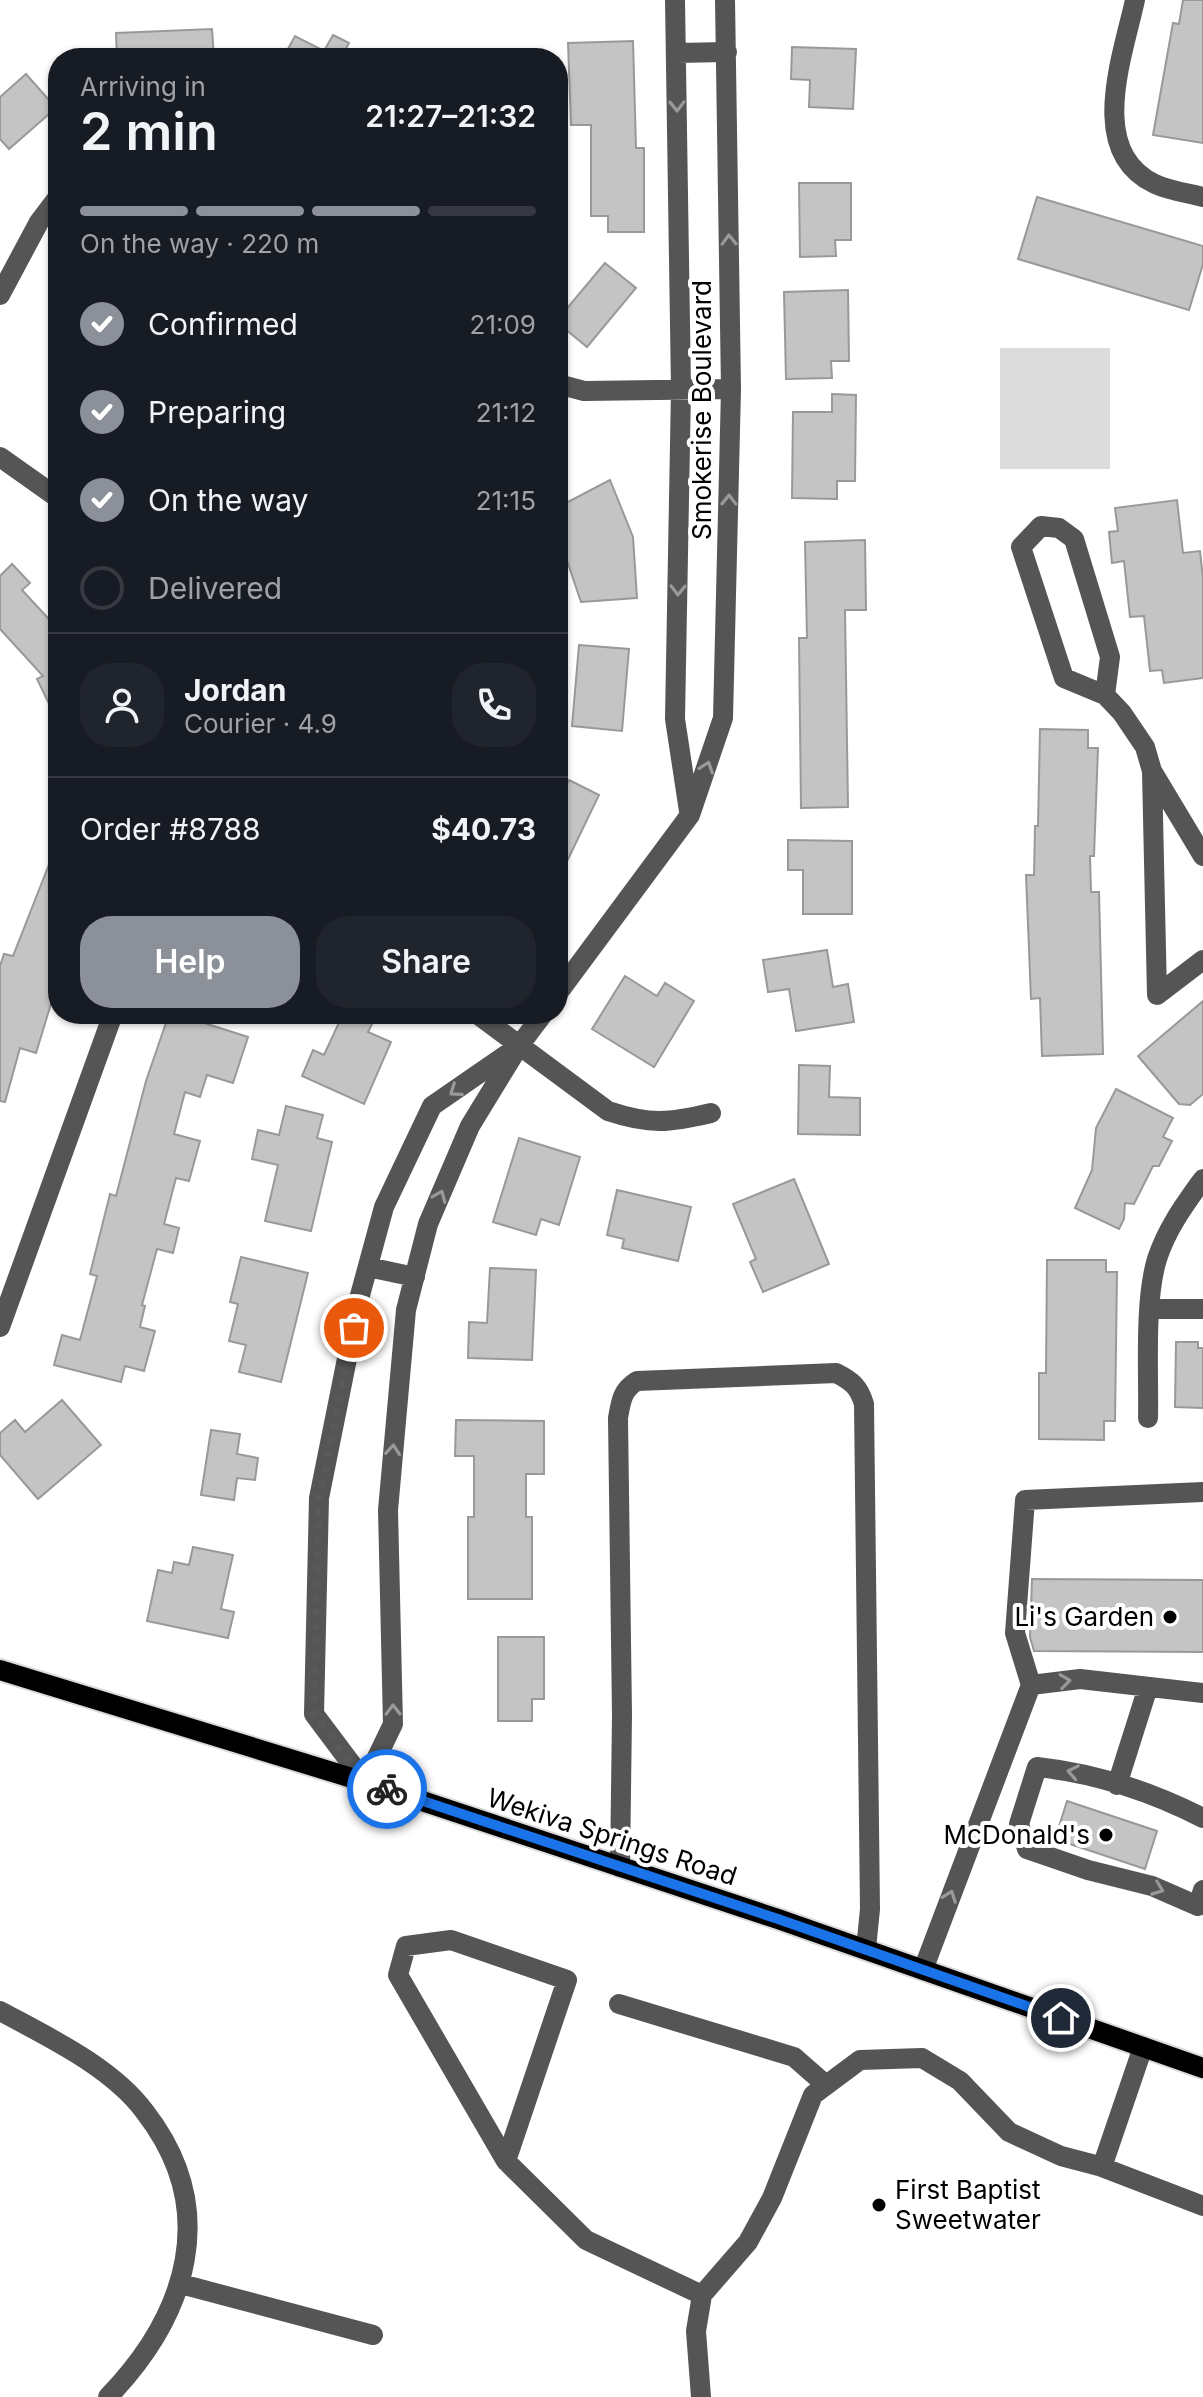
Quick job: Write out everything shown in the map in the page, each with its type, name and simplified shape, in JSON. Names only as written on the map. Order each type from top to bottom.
[{"type":"main road","name":"Wekiva Springs Road","points":[[0,1670],[365,1782],[866,1949],[1203,2068]]},
{"type":"street","name":"Smokerise Boulevard","points":[[675,0],[681,389],[675,719],[690,815]]},
{"type":"street","name":"Smokerise Boulevard","points":[[568,980],[690,815],[723,718],[731,389],[725,0]]},
{"type":"street","points":[[1135,0],[1113,99],[1115,131],[1129,165],[1155,184],[1203,197]]},
{"type":"street","points":[[676,53],[727,52]]},
{"type":"street","points":[[0,295],[48,210]]},
{"type":"street","points":[[568,387],[584,391],[731,389]]},
{"type":"street","points":[[0,457],[48,491]]},
{"type":"street","points":[[1105,695],[1110,657],[1074,539],[1059,528],[1041,526],[1021,547],[1064,678],[1105,695],[1122,713],[1145,747],[1152,771],[1203,856]]},
{"type":"street","points":[[1152,771],[1157,995],[1203,960]]},
{"type":"street","points":[[0,1327],[109,1024]]},
{"type":"street","points":[[489,1024],[608,1111],[633,1119],[668,1123],[711,1113]]},
{"type":"street","points":[[519,1046],[432,1106],[384,1207],[368,1267],[319,1498],[314,1714],[365,1782],[393,1724],[388,1510],[406,1310],[428,1224],[470,1126],[536,1024]]},
{"type":"street","points":[[1148,1418],[1150,1309],[1157,1260],[1175,1217],[1201,1188]]},
{"type":"street","points":[[368,1267],[415,1277]]},
{"type":"street","points":[[1150,1309],[1203,1309]]},
{"type":"street","points":[[620,1867],[622,1700],[618,1418],[621,1400],[627,1387],[637,1381],[836,1373],[852,1381],[860,1391],[864,1404],[870,1909],[866,1949]]},
{"type":"street","points":[[923,1970],[1031,1685],[1015,1633],[1025,1500],[1203,1492]]},
{"type":"street","points":[[1031,1685],[1080,1679],[1203,1693]]},
{"type":"street","points":[[1117,1785],[1148,1687]]},
{"type":"street","points":[[1200,1898],[1088,1870],[1027,1849],[1019,1824],[1037,1767],[1076,1771],[1175,1803],[1203,1818]]},
{"type":"street","points":[[506,2161],[567,1980],[451,1940],[406,1946],[398,1975],[506,2161],[586,2240],[702,2295]]},
{"type":"street","points":[[619,2004],[794,2057],[826,2085]]},
{"type":"street","points":[[0,2011],[60,2043],[116,2083],[144,2110],[172,2153],[186,2199],[187,2249],[181,2284],[155,2339],[108,2397]]},
{"type":"street","points":[[1102,2167],[1143,2047]]},
{"type":"street","points":[[701,2397],[696,2331],[702,2295],[748,2242],[772,2198],[813,2095],[860,2060],[922,2058],[960,2081],[1009,2132],[1061,2156],[1102,2167],[1203,2206]]},
{"type":"street","points":[[181,2284],[373,2335]]},
{"type":"shaded area","points":[[1000,348],[1110,348],[1110,469],[1000,469]]},
{"type":"building","points":[[1183,0],[1203,0],[1203,143],[1153,135],[1173,23],[1179,24]]},
{"type":"building","points":[[212,29],[213,48],[117,48],[116,33]]},
{"type":"building","points":[[333,35],[349,43],[346,48],[326,48]]},
{"type":"building","points":[[295,36],[318,48],[288,48]]},
{"type":"building","points":[[633,41],[636,148],[644,148],[644,232],[608,232],[608,216],[591,216],[591,125],[571,125],[568,43]]},
{"type":"building","points":[[792,47],[856,49],[853,109],[809,107],[810,80],[791,79]]},
{"type":"building","points":[[26,74],[48,99],[48,115],[9,149],[0,139],[0,97]]},
{"type":"building","points":[[799,183],[851,183],[851,240],[835,240],[836,256],[800,257]]},
{"type":"building","points":[[1037,197],[1203,246],[1203,264],[1189,310],[1018,259]]},
{"type":"building","points":[[605,263],[636,288],[587,347],[568,331],[568,307]]},
{"type":"building","points":[[848,290],[849,361],[831,361],[832,378],[786,379],[784,292]]},
{"type":"building","points":[[832,394],[856,395],[855,481],[837,481],[837,499],[792,498],[793,412],[832,412]]},
{"type":"building","points":[[610,480],[633,537],[637,598],[581,602],[568,564],[568,502]]},
{"type":"building","points":[[1177,500],[1183,553],[1200,551],[1203,678],[1164,683],[1162,670],[1150,671],[1144,616],[1130,617],[1124,561],[1112,563],[1109,532],[1118,531],[1115,508]]},
{"type":"building","points":[[865,540],[866,610],[845,610],[848,807],[801,808],[799,638],[807,638],[805,542]]},
{"type":"building","points":[[12,564],[30,583],[22,590],[48,618],[48,702],[37,679],[43,676],[0,629],[0,576]]},
{"type":"building","points":[[579,645],[629,649],[622,731],[572,726]]},
{"type":"building","points":[[1040,729],[1088,730],[1088,748],[1098,748],[1094,856],[1090,856],[1091,892],[1099,892],[1103,1054],[1042,1056],[1040,998],[1031,999],[1026,875],[1034,875]]},
{"type":"building","points":[[568,782],[599,795],[568,859]]},
{"type":"building","points":[[788,840],[852,841],[852,914],[803,914],[803,870],[788,870]]},
{"type":"building","points":[[48,867],[48,1014],[36,1053],[20,1048],[5,1102],[0,1101],[0,966],[4,954],[13,956]]},
{"type":"building","points":[[827,950],[833,987],[848,984],[854,1022],[796,1031],[789,989],[768,992],[763,960]]},
{"type":"building","points":[[625,976],[657,996],[665,983],[694,1001],[654,1067],[592,1029]]},
{"type":"building","points":[[1203,1001],[1203,1094],[1190,1105],[1179,1104],[1138,1056]]},
{"type":"building","points":[[166,1024],[207,1024],[248,1037],[233,1083],[207,1075],[200,1097],[185,1092],[174,1134],[200,1141],[189,1181],[176,1178],[164,1224],[179,1228],[173,1253],[157,1249],[142,1305],[145,1306],[140,1327],[155,1331],[144,1371],[125,1366],[121,1382],[54,1365],[62,1335],[80,1340],[97,1276],[90,1274],[110,1194],[116,1196],[146,1081]]},
{"type":"building","points":[[338,1024],[372,1024],[368,1032],[391,1042],[364,1104],[302,1076],[313,1050],[324,1055]]},
{"type":"building","points":[[799,1065],[830,1066],[829,1097],[860,1098],[860,1135],[798,1134]]},
{"type":"building","points":[[1116,1089],[1173,1118],[1163,1137],[1172,1141],[1159,1166],[1153,1166],[1134,1204],[1125,1203],[1124,1219],[1119,1229],[1075,1208],[1092,1170],[1096,1128]]},
{"type":"building","points":[[286,1106],[323,1115],[317,1138],[332,1142],[311,1231],[265,1221],[278,1165],[252,1159],[258,1130],[279,1135]]},
{"type":"building","points":[[519,1138],[580,1157],[559,1225],[541,1219],[536,1235],[493,1222]]},
{"type":"building","points":[[794,1179],[829,1264],[763,1292],[750,1262],[756,1259],[733,1204]]},
{"type":"building","points":[[617,1190],[691,1207],[678,1261],[622,1248],[624,1239],[607,1235]]},
{"type":"building","points":[[241,1257],[308,1273],[281,1382],[239,1372],[246,1345],[229,1341],[238,1304],[230,1302]]},
{"type":"building","points":[[1047,1260],[1106,1260],[1106,1272],[1117,1272],[1115,1421],[1104,1421],[1104,1440],[1039,1439],[1039,1373],[1046,1373]]},
{"type":"building","points":[[490,1268],[536,1270],[532,1360],[468,1358],[469,1322],[487,1323]]},
{"type":"building","points":[[1176,1342],[1198,1342],[1198,1348],[1203,1348],[1203,1408],[1175,1407]]},
{"type":"building","points":[[62,1400],[101,1445],[38,1499],[0,1455],[0,1433],[15,1420],[25,1432]]},
{"type":"building","points":[[456,1420],[544,1421],[544,1474],[526,1474],[526,1517],[532,1517],[532,1599],[468,1599],[468,1517],[474,1517],[474,1456],[455,1456]]},
{"type":"building","points":[[211,1430],[240,1434],[237,1454],[258,1458],[255,1480],[237,1478],[234,1500],[201,1495]]},
{"type":"building","points":[[193,1547],[233,1555],[221,1609],[234,1612],[228,1638],[147,1621],[158,1570],[172,1573],[174,1562],[189,1565]]},
{"type":"building","points":[[1032,1579],[1203,1580],[1203,1652],[1034,1651],[1030,1637]]},
{"type":"building","points":[[498,1637],[544,1637],[544,1699],[532,1699],[532,1721],[498,1721]]},
{"type":"building","name":"McDonald's","points":[[1067,1801],[1157,1831],[1145,1869],[1055,1839]]},
{"type":"way so far","points":[[354,1328],[319,1498],[314,1714],[365,1782],[387,1789]]},
{"type":"place","name":"Li's Garden","points":[[1170,1617]]},
{"type":"place","name":"McDonald's","points":[[1106,1835]]},
{"type":"place","name":"First Baptist Sweetwater","points":[[879,2205]]},
{"type":"route","points":[[387,1789],[778,1919],[1061,2018]]}]
